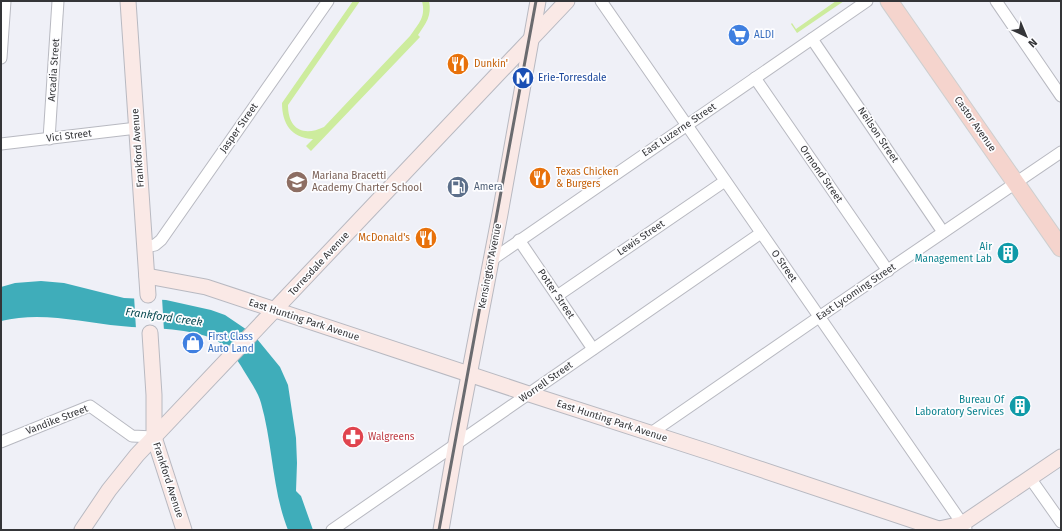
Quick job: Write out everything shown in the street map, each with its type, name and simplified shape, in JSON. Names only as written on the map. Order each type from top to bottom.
[{"type":"main road","name":"Frankford Avenue","points":[[128,1],[148,295]]},
{"type":"main road","name":"Kensington Avenue","points":[[441,530],[538,1]]},
{"type":"main road","name":"Torresdale Avenue","points":[[82,530],[114,484],[154,437],[567,1]]},
{"type":"main road","name":"Castor Avenue","points":[[889,1],[1061,248]]},
{"type":"main road","name":"East Hunting Park Avenue","points":[[147,276],[206,287],[274,311],[867,504],[939,530],[963,528],[1061,457]]},
{"type":"main road","name":"Frankford Avenue","points":[[150,333],[154,395],[154,437],[184,530]]},
{"type":"street","points":[[1,58],[4,1]]},
{"type":"street","name":"Arcadia Street","points":[[49,138],[58,1]]},
{"type":"street","name":"Jasper Street","points":[[145,247],[155,245],[161,240],[328,1]]},
{"type":"street","name":"O Street","points":[[601,1],[963,528]]},
{"type":"street","name":"East Luzerne Street","points":[[490,261],[868,1]]},
{"type":"street","points":[[996,1],[1061,96]]},
{"type":"street","name":"Neilson Street","points":[[812,39],[943,232]]},
{"type":"street","name":"Ormond Street","points":[[755,78],[888,271]]},
{"type":"street","name":"Vici Street","points":[[1,144],[137,128]]},
{"type":"street","name":"East Lycoming Street","points":[[651,433],[1061,152]]},
{"type":"street","name":"Lewis Street","points":[[557,296],[725,181]]},
{"type":"street","name":"Worrell Street","points":[[332,530],[761,234]]},
{"type":"street","name":"Potter Street","points":[[519,240],[593,349]]},
{"type":"street","name":"Vandike Street","points":[[1,442],[90,406],[132,436],[154,437]]},
{"type":"street","points":[[1030,478],[1061,522]]},
{"type":"green space","points":[[353,1],[360,1],[288,105],[291,120],[298,129],[310,131],[324,127],[410,36],[421,20],[423,11],[422,1],[429,1],[430,11],[426,23],[418,35],[420,37],[311,151],[306,146],[313,139],[299,136],[289,128],[282,110],[282,103]]},
{"type":"green space","points":[[836,1],[844,1],[797,33],[791,24],[792,23],[796,29]]},
{"type":"water","name":"Frankford Creek","points":[[41,281],[64,283],[124,298],[166,300],[211,310],[225,315],[253,334],[280,367],[288,385],[296,438],[296,491],[301,496],[313,530],[288,530],[279,499],[260,399],[241,366],[226,347],[201,334],[178,330],[121,326],[46,317],[16,318],[1,321],[1,287],[15,283]]},
{"type":"pier","points":[[134,296],[162,298],[164,331],[136,329]]},
{"type":"railway","points":[[439,530],[536,1]]},
{"type":"place","name":"ALDI","points":[[739,35]]},
{"type":"place","name":"Dunkin'","points":[[458,64]]},
{"type":"place","name":"Erie-Torresdale","points":[[523,78]]},
{"type":"place","name":"Texas Chicken & Burgers","points":[[540,178]]},
{"type":"place","name":"Mariana Bracetti Academy Charter School","points":[[297,182]]},
{"type":"place","name":"Amera","points":[[458,187]]},
{"type":"place","name":"McDonald's","points":[[426,238]]},
{"type":"place","name":"Air Management Lab","points":[[1008,253]]},
{"type":"place","name":"First Class Auto Land","points":[[193,343]]},
{"type":"place","name":"Bureau Of Laboratory Services","points":[[1020,406]]},
{"type":"place","name":"Walgreens","points":[[353,437]]}]
